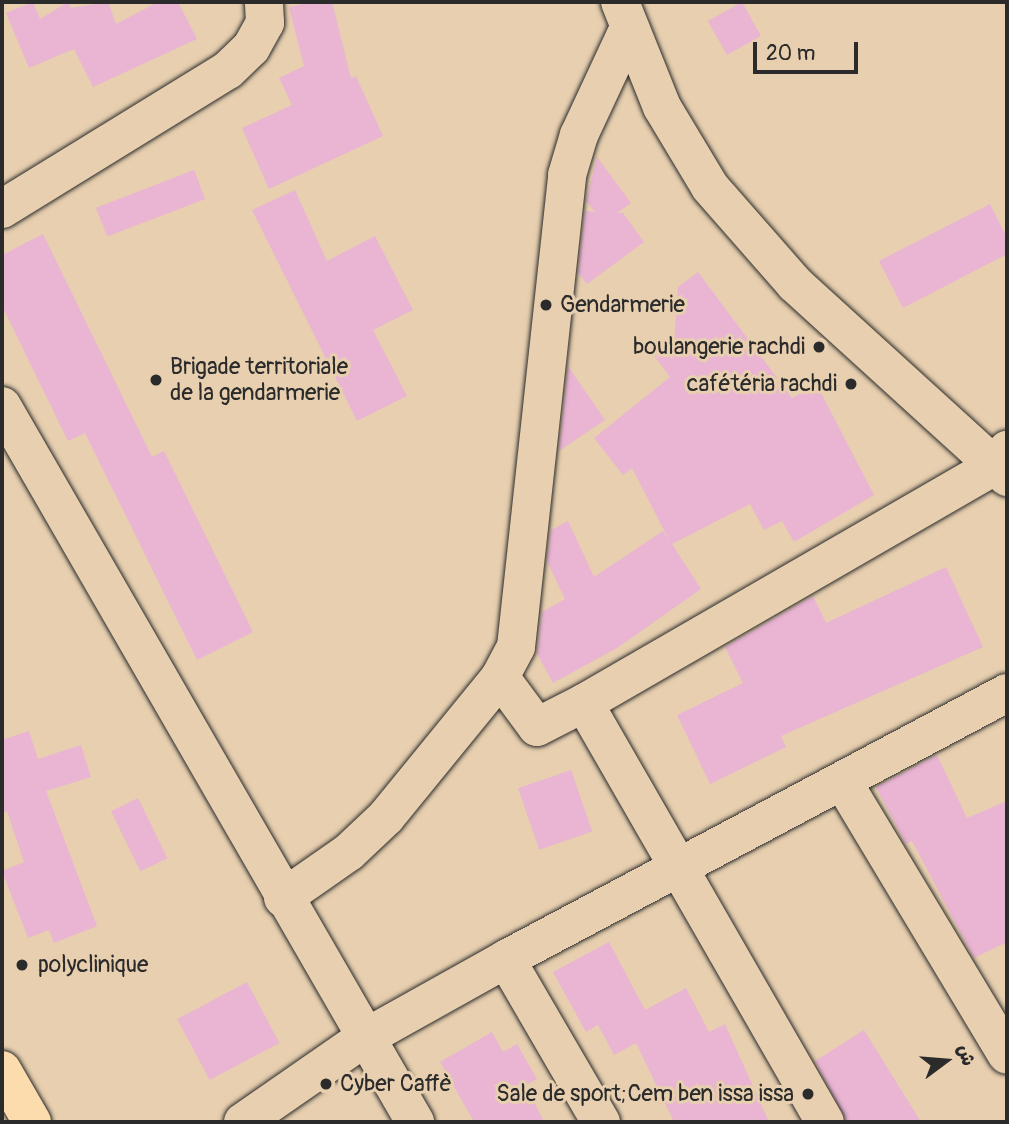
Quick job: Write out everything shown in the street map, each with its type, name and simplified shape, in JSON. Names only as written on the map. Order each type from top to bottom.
[{"type":"main road","points":[[2,1070],[32,1122]]},
{"type":"street","points":[[2,209],[229,70],[251,48],[265,23],[264,2]]},
{"type":"street","points":[[500,677],[537,727],[584,703],[1004,464],[795,284],[710,187],[662,107],[624,16]]},
{"type":"street","points":[[282,898],[349,852],[386,817],[500,677],[516,647],[567,175],[579,135],[624,16]]},
{"type":"street","points":[[2,406],[363,1039],[415,1122]]},
{"type":"street","points":[[243,1122],[363,1039],[506,958],[678,871],[1007,693]]},
{"type":"street","points":[[584,703],[678,871],[825,1122]]},
{"type":"street","points":[[843,782],[1007,1055]]},
{"type":"street","points":[[506,958],[601,1122]]},
{"type":"building","points":[[33,2],[40,19],[68,2],[71,8],[108,2],[116,24],[158,2],[178,2],[197,39],[93,87],[74,49],[29,68],[6,13]]},
{"type":"building","points":[[312,2],[332,2],[351,78],[356,76],[383,136],[269,189],[242,128],[292,105],[279,78],[304,66],[289,7]]},
{"type":"building","points":[[742,2],[761,36],[727,55],[708,21]]},
{"type":"building","points":[[597,157],[631,203],[617,213],[623,213],[644,242],[587,284],[578,273],[585,211],[595,212],[586,201]]},
{"type":"building","points":[[194,170],[205,199],[107,237],[96,208]]},
{"type":"building","points":[[295,190],[327,261],[375,236],[413,310],[373,330],[407,396],[357,421],[252,210]]},
{"type":"building","points":[[990,204],[1007,238],[1007,254],[903,308],[879,261]]},
{"type":"building","points":[[43,234],[152,457],[164,451],[253,632],[197,660],[85,433],[68,441],[2,306],[2,255]]},
{"type":"building","points":[[698,272],[792,398],[817,385],[874,495],[794,542],[782,521],[764,530],[750,504],[672,544],[701,589],[617,648],[553,683],[537,654],[542,612],[565,599],[547,561],[551,530],[568,521],[594,577],[663,531],[670,542],[632,468],[623,475],[594,438],[670,377],[644,342],[674,344],[678,287]]},
{"type":"building","points":[[568,366],[605,420],[559,451]]},
{"type":"building","points":[[946,567],[983,647],[781,736],[786,747],[710,784],[677,715],[743,683],[725,647],[813,596],[826,623]]},
{"type":"building","points":[[29,731],[38,759],[81,745],[91,777],[46,791],[97,926],[54,943],[49,930],[28,938],[2,871],[24,862],[7,811],[2,813],[2,740]]},
{"type":"building","points":[[937,755],[967,818],[1007,801],[1007,942],[974,958],[912,841],[906,844],[876,787]]},
{"type":"building","points":[[571,770],[592,831],[539,850],[518,788]]},
{"type":"building","points":[[138,798],[167,858],[140,871],[111,811]]},
{"type":"building","points":[[609,942],[645,1010],[686,988],[709,1032],[725,1024],[769,1122],[674,1122],[636,1043],[614,1055],[598,1025],[586,1032],[553,972]]},
{"type":"building","points":[[247,982],[279,1043],[210,1080],[177,1019]]},
{"type":"building","points":[[864,1030],[921,1122],[847,1122],[815,1061]]},
{"type":"building","points":[[492,1032],[503,1052],[517,1044],[537,1079],[526,1085],[544,1122],[474,1122],[440,1062]]},
{"type":"place","name":"Gendarmerie","points":[[546,305]]},
{"type":"place","name":"boulangerie rachdi","points":[[819,347]]},
{"type":"place","name":"Brigade territoriale de la gendarmerie","points":[[156,380]]},
{"type":"place","name":"cafétéria rachdi","points":[[851,384]]},
{"type":"place","name":"polyclinique","points":[[22,965]]},
{"type":"place","name":"Cyber Caffè","points":[[326,1084]]},
{"type":"place","name":"Sale de sport;Cem ben issa issa","points":[[808,1094]]}]
